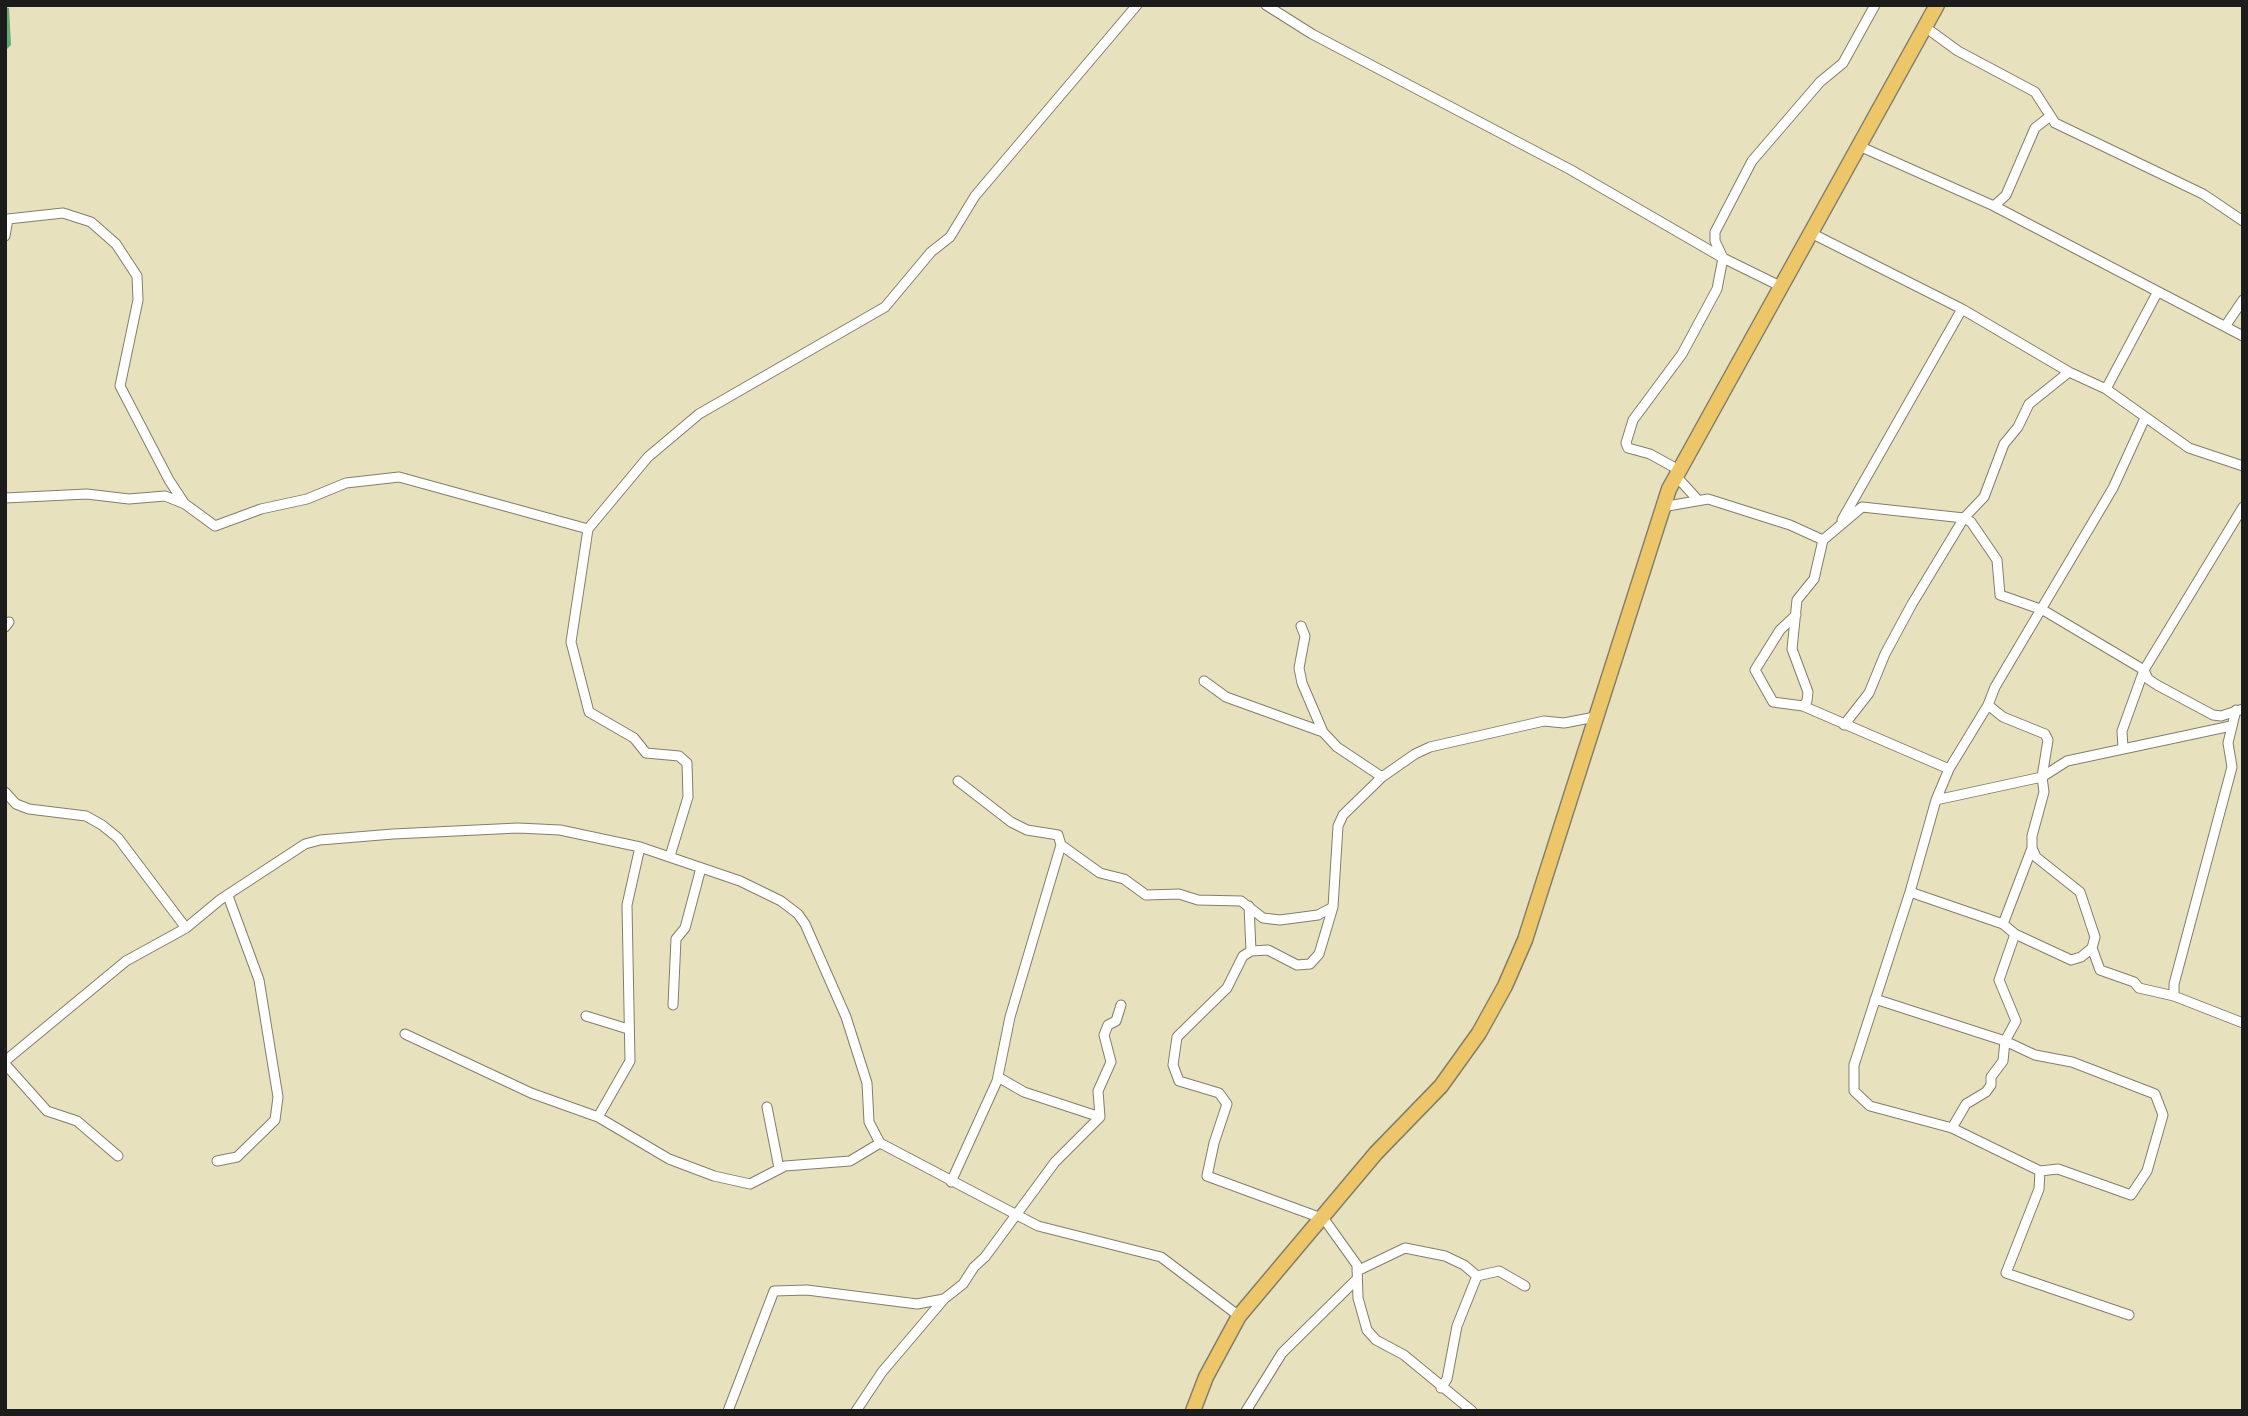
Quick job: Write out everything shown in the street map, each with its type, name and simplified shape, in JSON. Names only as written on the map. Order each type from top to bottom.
[{"type":"main road","points":[[1193,1411],[1206,1377],[1239,1316],[1324,1219],[1376,1153],[1441,1086],[1479,1033],[1505,986],[1525,940],[1662,507],[1677,473],[1937,5]]},
{"type":"street","points":[[670,856],[688,797],[687,763],[678,756],[646,752],[634,738],[589,712],[571,642],[588,529],[648,457],[699,414],[885,307],[931,252],[950,237],[975,197],[1137,5]]},
{"type":"street","points":[[1266,5],[1312,34],[1571,170],[1723,258],[1782,287]]},
{"type":"street","points":[[1697,499],[1677,473],[1650,454],[1631,450],[1626,443],[1642,404],[1682,354],[1717,289],[1723,258],[1715,241],[1715,232],[1752,161],[1820,82],[1843,63],[1875,5]]},
{"type":"street","points":[[1925,27],[1958,51],[2035,92],[2055,123],[2203,194],[2243,220]]},
{"type":"street","points":[[1994,206],[2006,195],[2035,128],[2049,117]]},
{"type":"street","points":[[1859,146],[1994,206],[2243,336]]},
{"type":"street","points":[[5,236],[8,219],[63,213],[91,222],[116,244],[137,276],[138,300],[120,386],[169,480],[185,504]]},
{"type":"street","points":[[1811,233],[1962,309],[2069,372],[2106,389],[2196,452],[2243,466]]},
{"type":"street","points":[[2106,389],[2157,293]]},
{"type":"street","points":[[2226,325],[2243,300]]},
{"type":"street","points":[[1836,532],[1962,309]]},
{"type":"street","points":[[1844,725],[1869,693],[1912,604],[1964,518],[1984,497],[2004,444],[2018,427],[2029,404],[2069,372]]},
{"type":"street","points":[[1875,999],[2005,1041],[2035,1055],[2072,1062],[2155,1094],[2163,1115],[2147,1171],[2131,1195],[2058,1169],[2040,1171],[1952,1128],[1870,1106],[1854,1091],[1854,1066],[1936,800],[1949,769],[1989,705],[1995,687],[2113,488],[2145,418]]},
{"type":"street","points":[[5,498],[86,494],[129,499],[165,496],[185,504],[215,526],[261,509],[307,499],[346,483],[399,477],[588,529]]},
{"type":"street","points":[[1662,507],[1708,499],[1790,525],[1823,540]]},
{"type":"street","points":[[1802,706],[1807,701],[1808,692],[1792,649],[1799,595],[1814,579],[1823,540],[1836,532],[1862,507],[1964,518],[1978,528],[1997,560],[2000,595],[2043,610],[2144,670],[2148,679],[2157,685],[2221,716],[2231,726]]},
{"type":"street","points":[[2123,748],[2122,731],[2144,670],[2243,507]]},
{"type":"street","points":[[1796,615],[1780,631],[1755,670],[1773,702],[1802,706],[1949,769]]},
{"type":"street","points":[[1301,626],[1304,646],[1298,668],[1323,733]]},
{"type":"street","points":[[1204,681],[1226,697],[1323,733],[1344,753],[1382,777]]},
{"type":"street","points":[[1989,705],[2003,717],[2045,734],[2048,740],[2042,777],[2044,792],[2032,836],[2032,848],[2003,924]]},
{"type":"street","points":[[2221,716],[2239,710]]},
{"type":"street","points":[[2174,996],[2174,984],[2232,767],[2228,743],[2231,726],[2239,710]]},
{"type":"street","points":[[1472,1411],[1404,1356],[1376,1340],[1367,1330],[1357,1298],[1357,1275],[1351,1253],[1324,1219],[1207,1176],[1227,1104],[1219,1093],[1179,1081],[1172,1065],[1177,1037],[1227,988],[1237,964],[1251,951],[1268,950],[1297,965],[1310,964],[1319,954],[1334,907],[1338,826],[1350,806],[1382,777],[1430,747],[1544,721],[1564,723],[1595,717]]},
{"type":"street","points":[[1936,800],[2042,777],[2067,761],[2231,726]]},
{"type":"street","points":[[951,1182],[998,1077],[1010,1017],[1061,845],[1058,835],[1027,830],[1011,822],[958,781]]},
{"type":"street","points":[[5,793],[16,804],[29,809],[86,816],[102,825],[118,838],[186,928]]},
{"type":"street","points":[[118,1156],[77,1121],[47,1111],[5,1063],[127,961],[186,928],[294,850],[320,839],[540,828],[640,847],[670,856],[740,881],[781,901],[805,924],[846,1017],[867,1083],[869,1122],[880,1143],[1038,1226],[1161,1257],[1239,1316]]},
{"type":"street","points":[[1061,845],[1100,873],[1124,879],[1146,895],[1179,894],[1198,900],[1241,901],[1263,918],[1294,920],[1318,915],[1334,907]]},
{"type":"street","points":[[598,1117],[630,1061],[627,905],[640,847]]},
{"type":"street","points":[[2032,848],[2036,857],[2080,892],[2092,923],[2095,937],[2092,947],[2095,964],[2100,970]]},
{"type":"street","points":[[673,1005],[675,947],[685,928],[701,868]]},
{"type":"street","points":[[1910,891],[2003,924],[2015,934],[2071,960],[2134,982],[2139,988],[2174,996],[2243,1023]]},
{"type":"street","points":[[217,1161],[237,1157],[275,1120],[278,1097],[259,980],[228,896]]},
{"type":"street","points":[[1249,906],[1251,951]]},
{"type":"street","points":[[1952,1128],[1966,1104],[1986,1092],[1991,1085],[1991,1077],[2006,1053],[2005,1041],[2016,1021],[1999,980],[2015,934]]},
{"type":"street","points":[[2071,960],[2081,957],[2092,947]]},
{"type":"street","points":[[856,1411],[882,1372],[944,1299],[963,1284],[1055,1162],[1100,1117],[1098,1091],[1111,1062],[1104,1035],[1108,1025],[1116,1021],[1121,1005]]},
{"type":"street","points":[[586,1016],[628,1029]]},
{"type":"street","points":[[405,1034],[531,1093],[598,1117],[669,1159],[714,1176],[750,1184],[779,1168],[823,1162],[841,1164],[880,1143]]},
{"type":"street","points":[[998,1077],[1024,1092],[1100,1117]]},
{"type":"street","points":[[767,1107],[779,1168]]},
{"type":"street","points":[[2040,1171],[2039,1188],[2006,1273],[2129,1315]]},
{"type":"street","points":[[1246,1411],[1282,1353],[1357,1275],[1405,1248],[1445,1256],[1464,1265],[1478,1276]]},
{"type":"street","points":[[1478,1276],[1499,1271],[1525,1286]]},
{"type":"street","points":[[1441,1388],[1447,1379],[1457,1326],[1478,1276]]},
{"type":"street","points":[[728,1411],[774,1291],[807,1290],[917,1304],[944,1299]]},
{"type":"green space","points":[[5,7],[9,8],[11,45],[5,51]]}]
